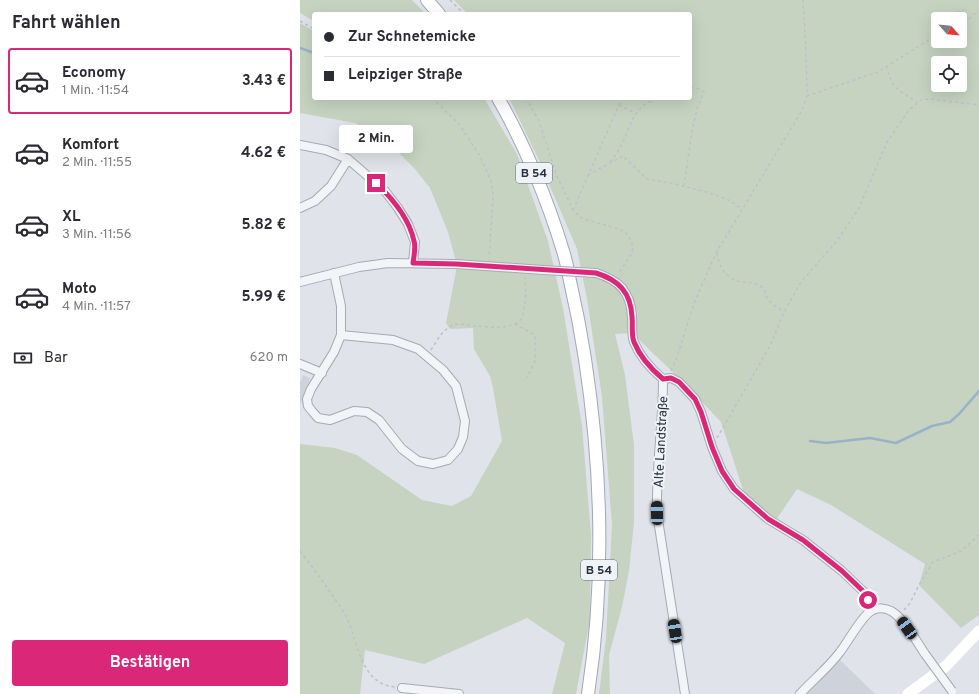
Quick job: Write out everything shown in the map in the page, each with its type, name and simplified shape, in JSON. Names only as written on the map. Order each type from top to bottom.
[{"type":"main road","points":[[427,0],[437,12]]},
{"type":"main road","name":"B 54","points":[[499,100],[522,145],[564,252],[580,324],[588,377],[596,446],[600,535],[597,625],[588,694]]},
{"type":"street","points":[[300,145],[326,150],[348,159],[385,191],[408,224],[414,242],[413,263]]},
{"type":"street","points":[[300,208],[315,201],[330,186],[348,159]]},
{"type":"street","points":[[300,282],[359,267],[388,263],[488,266],[596,273],[613,280],[628,295],[631,306],[634,342],[650,368],[663,379],[671,378],[679,382],[695,399],[722,471],[734,489],[768,519],[803,540],[842,571],[865,593],[871,610]]},
{"type":"street","points":[[334,273],[341,306],[341,335],[334,352],[311,389],[307,400],[308,406],[318,418],[330,420],[354,411],[367,412],[379,420],[402,449],[418,461],[433,464],[448,460],[458,449],[463,437],[465,421],[456,386],[443,370],[418,349],[393,340],[341,335]]},
{"type":"street","points":[[300,364],[322,373]]},
{"type":"street","name":"Alte Landstraße","points":[[663,379],[663,406],[657,513],[685,694]]},
{"type":"street","points":[[800,694],[839,654],[871,610],[878,608],[884,608],[898,616],[953,692]]},
{"type":"street","points":[[908,694],[946,666],[979,631]]},
{"type":"street","points":[[402,688],[459,694]]},
{"type":"path","points":[[450,0],[462,12]]},
{"type":"path","points":[[663,379],[672,369],[695,301],[717,251],[801,112],[807,96],[803,0]]},
{"type":"path","points":[[967,22],[979,10]]},
{"type":"path","points":[[967,16],[970,20]]},
{"type":"path","points":[[300,21],[312,28]]},
{"type":"path","points":[[807,96],[878,72],[931,39]]},
{"type":"path","points":[[886,66],[892,83],[898,90],[918,102]]},
{"type":"path","points":[[684,186],[692,131],[697,109],[704,92],[699,88],[692,87]]},
{"type":"path","points":[[712,447],[766,352],[784,312],[801,282],[848,225],[859,208],[887,142],[909,110],[920,100],[937,99],[979,105]]},
{"type":"path","points":[[434,100],[459,124],[480,156],[492,183],[493,198],[488,266]]},
{"type":"path","points":[[527,100],[539,121],[556,174],[574,210],[584,219],[619,229],[625,232],[630,238],[633,247],[632,253],[613,280]]},
{"type":"path","points":[[574,210],[621,100]]},
{"type":"path","points":[[609,164],[623,143],[635,113],[642,106],[654,100]]},
{"type":"path","points":[[619,105],[635,113]]},
{"type":"path","points":[[588,175],[623,156],[647,178],[710,193],[732,201],[742,209]]},
{"type":"path","points":[[717,251],[718,259],[724,272],[736,281],[747,281],[762,286],[768,298],[784,312]]},
{"type":"path","points":[[427,356],[445,329],[450,325],[458,324],[504,328],[515,324],[522,318],[524,307],[525,269]]},
{"type":"path","points":[[515,324],[535,335],[535,361],[527,378]]},
{"type":"path","points":[[898,616],[910,603],[933,562],[961,551],[979,535]]},
{"type":"path","points":[[300,551],[344,613],[354,636],[361,661],[381,683],[388,687],[402,688]]},
{"type":"shaded area","points":[[303,375],[310,378],[300,405],[300,383]]},
{"type":"shaded area","points":[[839,659],[875,694],[805,694]]},
{"type":"green space","points":[[300,0],[412,0],[424,12],[312,12],[312,20],[300,13]]},
{"type":"green space","points":[[454,0],[979,0],[979,615],[961,628],[919,585],[925,564],[831,505],[797,489],[776,520],[744,493],[721,422],[680,379],[632,333],[615,334],[625,375],[634,445],[634,522],[629,571],[622,607],[609,655],[610,694],[599,694],[606,638],[612,525],[602,397],[587,299],[577,249],[537,156],[510,100],[692,100],[692,12],[466,12]]},
{"type":"green space","points":[[300,23],[312,30],[312,100],[485,100],[517,154],[548,241],[563,308],[582,426],[591,535],[590,619],[576,694],[552,694],[565,643],[527,618],[424,664],[365,650],[360,694],[300,694],[300,444],[335,448],[357,455],[422,500],[452,506],[471,496],[502,441],[490,376],[474,349],[473,328],[450,329],[446,323],[456,271],[455,258],[448,232],[430,188],[415,169],[387,141],[355,123],[300,113]]},
{"type":"waterway","points":[[300,48],[312,52]]},
{"type":"waterway","points":[[810,441],[826,443],[870,438],[896,443],[932,426],[950,422],[979,391]]},
{"type":"route","points":[[376,183],[385,191],[408,224],[414,242],[413,263],[456,264],[596,273],[613,280],[628,295],[631,306],[634,342],[650,368],[663,379],[671,378],[679,382],[695,399],[722,471],[734,489],[768,519],[803,540],[842,571],[865,593],[868,600]]}]
